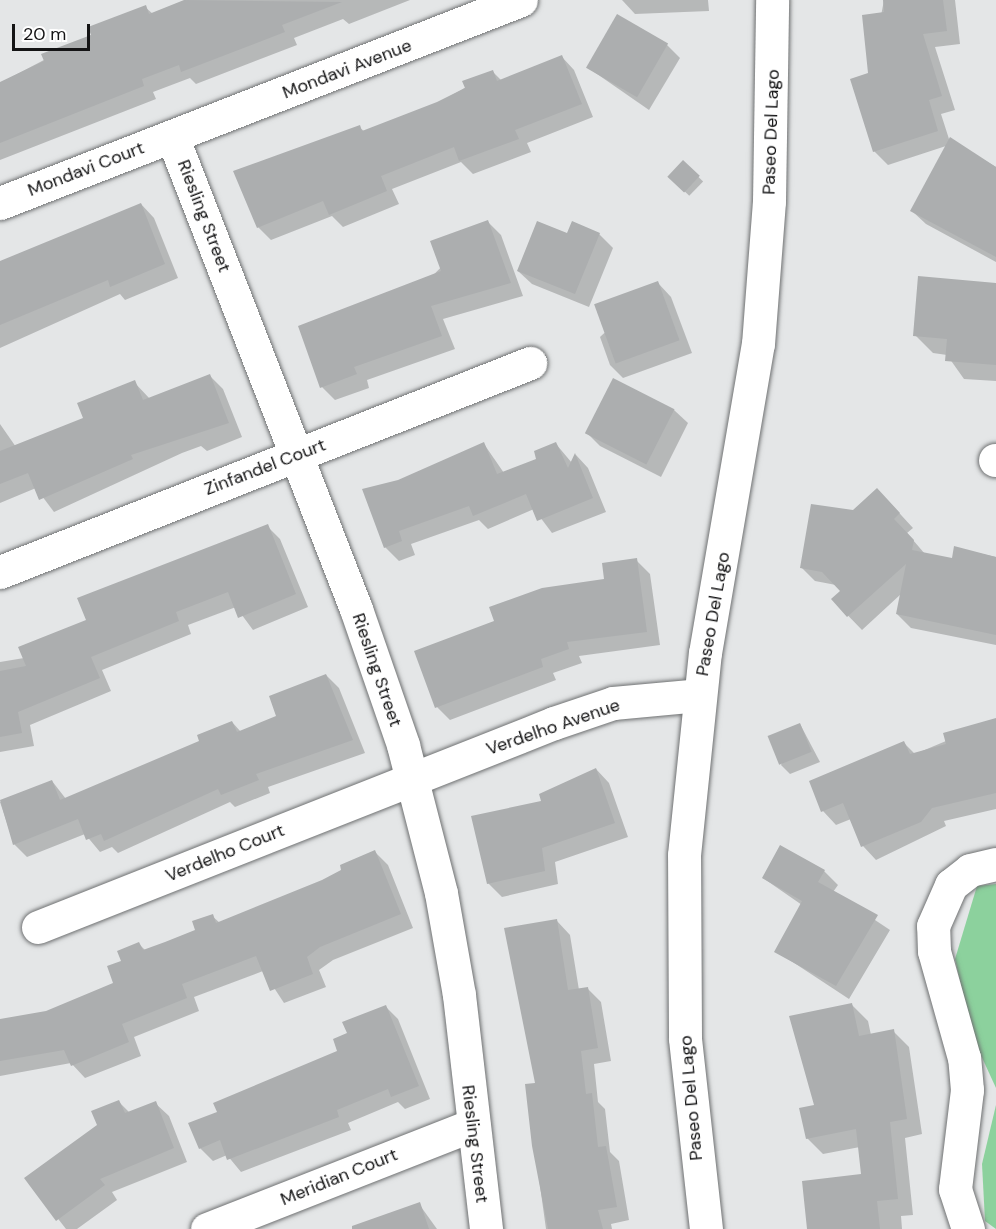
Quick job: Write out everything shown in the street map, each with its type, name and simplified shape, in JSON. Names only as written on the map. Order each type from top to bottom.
[{"type":"street","name":"Mondavi Avenue","points":[[172,136],[521,0]]},
{"type":"street","name":"Paseo Del Lago","points":[[706,1229],[689,1094],[682,971],[686,813],[699,695],[758,344],[769,201],[772,0]]},
{"type":"street","name":"Mondavi Court","points":[[0,202],[172,136]]},
{"type":"street","name":"Riesling Street","points":[[172,136],[382,680],[412,778],[459,995],[472,1125],[486,1229]]},
{"type":"street","name":"Zinfandel Court","points":[[0,572],[530,363]]},
{"type":"street","name":"Verdelho Avenue","points":[[412,778],[613,704],[699,695]]},
{"type":"street","name":"Verdelho Court","points":[[38,927],[412,778]]},
{"type":"street","points":[[968,1229],[955,1189],[967,1090],[964,1058],[934,951],[933,926],[951,885],[970,870],[996,864]]},
{"type":"street","name":"Meridian Court","points":[[207,1229],[472,1125]]},
{"type":"green space","points":[[996,884],[996,1088],[973,1038],[955,959],[977,886]]},
{"type":"green space","points":[[996,1105],[996,1229],[985,1221],[982,1164]]},
{"type":"building","points":[[184,0],[342,2],[282,25],[285,32],[181,72],[179,65],[142,79],[144,86],[0,143],[0,82],[44,61],[41,54],[91,35],[88,27],[146,5],[149,14]]},
{"type":"building","points":[[883,0],[943,0],[947,31],[923,34],[942,96],[929,100],[938,131],[873,152],[850,79],[868,73],[862,15],[884,12]]},
{"type":"building","points":[[617,14],[668,44],[637,97],[586,68]]},
{"type":"building","points":[[562,55],[582,104],[515,130],[519,139],[459,161],[454,147],[381,176],[387,191],[329,215],[323,201],[257,228],[233,171],[360,125],[362,131],[437,102],[465,88],[462,81],[493,70],[497,81]]},
{"type":"building","points":[[950,137],[996,167],[996,257],[910,211]]},
{"type":"building","points":[[683,160],[700,176],[684,193],[667,177]]},
{"type":"building","points":[[141,203],[165,264],[110,287],[108,280],[0,325],[0,261]]},
{"type":"building","points":[[488,220],[511,283],[431,306],[442,336],[354,367],[357,374],[320,388],[298,326],[441,271],[430,241]]},
{"type":"building","points":[[537,221],[567,233],[572,221],[600,233],[575,294],[517,271]]},
{"type":"building","points":[[918,276],[996,283],[996,365],[945,361],[947,339],[913,336]]},
{"type":"building","points":[[658,281],[680,340],[616,363],[594,304]]},
{"type":"building","points":[[210,374],[229,423],[131,455],[133,459],[39,500],[28,473],[0,484],[0,451],[83,418],[77,403],[135,380],[143,400]]},
{"type":"building","points":[[613,378],[674,409],[646,465],[585,433]]},
{"type":"building","points":[[484,442],[497,474],[536,459],[534,451],[556,442],[568,468],[575,453],[593,498],[537,521],[526,494],[473,516],[469,506],[399,531],[402,541],[384,548],[362,489],[398,480]]},
{"type":"building","points":[[877,488],[900,513],[894,519],[914,540],[912,550],[952,558],[954,546],[996,557],[996,635],[896,614],[906,564],[847,617],[831,599],[840,591],[822,572],[800,568],[811,504],[853,510]]},
{"type":"building","points":[[268,524],[296,594],[238,618],[228,592],[176,612],[179,621],[91,657],[100,678],[18,712],[22,733],[0,737],[0,671],[26,666],[18,647],[86,620],[77,598]]},
{"type":"building","points":[[637,558],[647,632],[567,642],[569,649],[541,659],[543,667],[435,708],[414,651],[494,621],[489,607],[542,588],[604,579],[602,563]]},
{"type":"building","points":[[326,674],[353,740],[256,774],[259,780],[221,795],[218,789],[104,841],[101,834],[86,840],[78,819],[13,845],[0,800],[52,780],[60,800],[199,741],[197,735],[232,721],[237,732],[276,716],[269,696]]},
{"type":"building","points":[[996,718],[996,793],[932,808],[921,822],[861,847],[843,803],[821,812],[809,781],[904,741],[910,754],[946,744],[943,733]]},
{"type":"building","points":[[800,723],[812,752],[779,765],[768,736]]},
{"type":"building","points":[[596,768],[615,823],[542,848],[545,871],[487,884],[471,816],[541,801],[539,794]]},
{"type":"building","points":[[780,845],[825,870],[818,882],[878,915],[836,986],[774,952],[802,901],[762,878]]},
{"type":"building","points":[[375,850],[401,914],[320,947],[307,957],[313,974],[270,991],[256,956],[182,984],[187,998],[122,1024],[129,1042],[71,1066],[64,1050],[0,1061],[0,1019],[46,1011],[113,983],[107,966],[121,961],[117,951],[139,942],[143,950],[165,942],[195,930],[192,921],[213,914],[216,923],[322,880],[341,870],[340,865]]},
{"type":"building","points":[[557,919],[568,990],[588,987],[598,1048],[581,1051],[586,1094],[592,1093],[598,1147],[606,1146],[617,1207],[598,1210],[603,1229],[548,1229],[532,1146],[525,1084],[535,1083],[504,928]]},
{"type":"building","points":[[852,1003],[859,1036],[894,1029],[907,1119],[890,1122],[898,1199],[877,1201],[880,1229],[807,1229],[802,1181],[861,1174],[856,1129],[806,1139],[799,1108],[814,1105],[789,1016]]},
{"type":"building","points":[[386,1005],[419,1086],[391,1097],[388,1089],[337,1110],[339,1117],[227,1160],[220,1140],[199,1149],[188,1123],[217,1112],[213,1103],[337,1051],[333,1039],[347,1033],[342,1022]]},
{"type":"building","points":[[119,1100],[125,1113],[156,1101],[174,1148],[100,1179],[105,1185],[56,1221],[24,1178],[97,1125],[91,1111]]},
{"type":"building","points":[[420,1202],[429,1229],[352,1229],[352,1226]]}]
